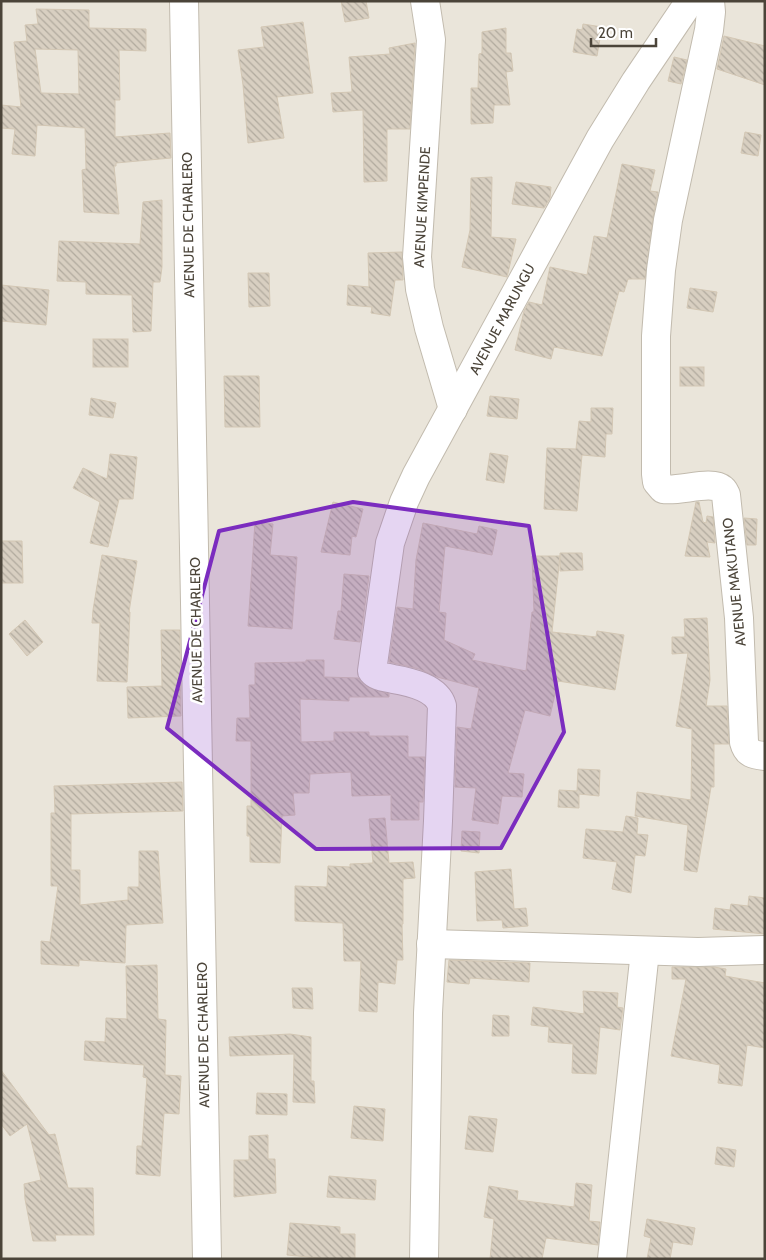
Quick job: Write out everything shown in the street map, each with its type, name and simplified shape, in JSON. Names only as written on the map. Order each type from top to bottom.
[{"type":"street","name":"AVENUE DE CHARLERO","points":[[184,1],[207,1259]]},
{"type":"street","name":"AVENUE KIMPENDE","points":[[425,1],[431,40],[417,258],[420,290],[429,328],[453,409]]},
{"type":"street","name":"AVENUE MARUNGU","points":[[431,944],[442,706],[439,699],[430,692],[373,673],[371,668],[387,561],[397,522],[416,476],[600,139],[636,81],[690,1]]},
{"type":"street","name":"AVENUE MAKUTANO","points":[[710,1],[709,30],[668,220],[661,270],[656,336],[656,478],[664,489],[672,490],[715,485],[722,489],[726,496],[740,618],[744,742],[749,752],[753,755],[765,756]]},
{"type":"street","points":[[424,1259],[425,1128],[431,944],[698,952],[765,950]]},
{"type":"street","points":[[612,1259],[645,951]]},
{"type":"highlighted area","points":[[353,502],[529,526],[564,732],[501,848],[316,849],[167,728],[219,531]]},
{"type":"shaded area","points":[[1,1],[765,1],[765,1259],[1,1259]]},
{"type":"building","points":[[341,1],[366,1],[369,18],[345,22]]},
{"type":"building","points":[[36,9],[89,10],[89,28],[146,29],[146,51],[119,50],[120,100],[115,100],[115,137],[170,133],[171,158],[116,163],[116,166],[114,166],[119,214],[84,212],[82,170],[86,169],[85,128],[37,125],[35,156],[12,154],[15,129],[1,128],[1,105],[21,107],[14,42],[27,41],[25,25],[38,24]],"holes":[[[35,49],[78,50],[79,94],[41,93]]]},
{"type":"building","points":[[303,22],[313,93],[277,97],[284,138],[248,143],[238,50],[264,47],[261,27]]},
{"type":"building","points":[[583,24],[602,27],[597,56],[573,52],[577,29],[582,30]]},
{"type":"building","points":[[506,28],[506,53],[511,53],[513,71],[506,72],[510,105],[494,105],[493,123],[471,124],[471,88],[478,88],[482,32]]},
{"type":"building","points":[[724,36],[765,46],[765,85],[717,69]]},
{"type":"building","points":[[415,43],[410,129],[387,129],[387,181],[364,182],[363,110],[333,112],[331,93],[352,92],[349,57],[390,54],[389,48]]},
{"type":"building","points":[[674,57],[687,60],[681,84],[668,81]]},
{"type":"building","points":[[745,132],[761,135],[758,156],[741,153]]},
{"type":"building","points":[[622,164],[655,170],[650,191],[658,192],[645,279],[628,279],[624,292],[619,291],[602,356],[554,347],[551,359],[515,350],[524,311],[529,302],[542,305],[550,267],[587,275],[594,236],[607,238]]},
{"type":"building","points":[[492,177],[491,237],[516,239],[507,277],[462,267],[470,230],[471,178]]},
{"type":"building","points":[[516,182],[551,187],[550,198],[544,208],[512,204]]},
{"type":"building","points":[[162,200],[162,267],[160,282],[153,282],[151,331],[133,332],[132,295],[86,294],[86,282],[57,281],[59,241],[140,244],[143,202]]},
{"type":"building","points":[[402,252],[403,280],[395,280],[390,316],[371,313],[372,307],[347,305],[348,285],[369,287],[368,253]]},
{"type":"building","points":[[248,273],[269,273],[270,306],[249,307]]},
{"type":"building","points":[[1,285],[49,290],[46,325],[1,321]]},
{"type":"building","points":[[690,288],[717,292],[713,312],[687,308]]},
{"type":"building","points":[[93,339],[128,339],[128,367],[93,367]]},
{"type":"building","points":[[680,367],[704,367],[704,386],[680,386]]},
{"type":"building","points":[[224,376],[259,376],[260,427],[225,427]]},
{"type":"building","points":[[490,396],[519,399],[517,419],[487,416]]},
{"type":"building","points":[[91,398],[116,403],[113,418],[89,415]]},
{"type":"building","points":[[591,408],[613,408],[612,434],[606,434],[605,457],[582,455],[577,511],[544,509],[547,448],[576,449],[579,421],[591,422]]},
{"type":"building","points":[[490,453],[508,456],[504,483],[486,480]]},
{"type":"building","points":[[110,454],[137,457],[133,499],[119,499],[108,547],[90,543],[100,502],[73,488],[83,468],[107,479]]},
{"type":"building","points":[[333,502],[363,509],[356,537],[352,536],[350,555],[321,552]]},
{"type":"building","points":[[696,502],[699,502],[703,522],[706,523],[707,516],[713,517],[715,543],[707,542],[710,557],[685,556]]},
{"type":"building","points":[[744,518],[757,519],[756,545],[747,545]]},
{"type":"building","points":[[255,522],[273,524],[270,555],[297,557],[292,629],[248,626]]},
{"type":"building","points":[[423,523],[477,534],[479,526],[497,530],[492,555],[445,546],[439,612],[446,613],[444,640],[475,654],[472,660],[526,671],[532,612],[534,612],[532,556],[560,556],[552,632],[596,637],[597,631],[624,635],[615,690],[558,681],[550,716],[525,710],[508,773],[524,774],[522,797],[502,796],[498,824],[472,820],[476,788],[455,787],[457,727],[471,729],[479,688],[437,677],[419,669],[389,662],[397,607],[413,609],[416,560]]},
{"type":"building","points":[[1,541],[22,541],[23,583],[1,583]]},
{"type":"building","points":[[560,553],[582,553],[583,570],[560,571]]},
{"type":"building","points":[[102,555],[137,561],[129,612],[127,682],[97,681],[100,623],[92,623]]},
{"type":"building","points":[[344,574],[369,576],[360,642],[334,639],[338,611],[341,611]]},
{"type":"building","points":[[707,618],[710,680],[706,706],[727,706],[729,744],[714,744],[714,787],[711,787],[697,872],[684,870],[688,825],[635,816],[637,792],[691,800],[692,729],[676,726],[688,653],[672,654],[672,637],[685,637],[684,619]]},
{"type":"building","points":[[25,620],[43,642],[27,656],[9,634]]},
{"type":"building","points":[[161,630],[180,630],[181,716],[128,718],[127,687],[162,686]]},
{"type":"building","points":[[306,660],[324,660],[324,677],[358,678],[368,687],[389,694],[389,697],[349,697],[349,701],[300,699],[301,742],[334,741],[334,732],[369,732],[369,736],[408,736],[408,757],[425,757],[423,802],[419,802],[419,820],[391,820],[391,795],[352,796],[351,772],[310,774],[309,793],[293,793],[295,815],[282,816],[280,863],[250,862],[250,836],[247,836],[247,806],[251,806],[251,741],[236,741],[237,718],[250,718],[249,685],[255,685],[255,663],[306,662]]},
{"type":"building","points":[[578,769],[600,770],[599,796],[579,794],[579,808],[558,807],[559,790],[577,791]]},
{"type":"building","points":[[182,782],[183,811],[71,814],[71,870],[80,870],[80,905],[128,900],[128,887],[139,887],[139,851],[158,851],[163,923],[126,925],[125,963],[79,960],[79,966],[41,964],[41,941],[50,942],[58,886],[51,886],[51,813],[55,813],[54,786]]},
{"type":"building","points":[[626,816],[638,818],[637,834],[648,835],[645,856],[635,855],[631,893],[612,889],[617,862],[583,858],[586,829],[623,832]]},
{"type":"building","points":[[385,818],[389,863],[413,862],[415,878],[403,879],[403,960],[397,960],[395,984],[378,982],[377,1012],[359,1011],[361,961],[344,961],[343,923],[295,921],[295,886],[327,887],[328,866],[350,867],[350,864],[373,863],[369,819]]},
{"type":"building","points":[[462,831],[480,832],[479,853],[461,851]]},
{"type":"building","points":[[511,869],[514,909],[526,908],[528,926],[503,928],[502,920],[477,921],[475,872]]},
{"type":"building","points":[[749,896],[765,898],[765,934],[713,929],[715,908],[730,910],[731,904],[748,906]]},
{"type":"building","points":[[449,960],[530,963],[529,982],[470,978],[469,984],[447,982]]},
{"type":"building","points":[[157,965],[158,1019],[166,1020],[165,1075],[181,1076],[179,1114],[164,1113],[160,1176],[136,1174],[137,1146],[142,1146],[147,1078],[143,1077],[144,1065],[84,1060],[85,1041],[105,1042],[106,1018],[127,1019],[126,966]]},
{"type":"building","points":[[672,967],[714,967],[726,969],[725,976],[765,983],[765,1048],[747,1045],[742,1086],[718,1083],[720,1065],[671,1056],[686,979],[672,979]]},
{"type":"building","points":[[292,988],[312,988],[313,1009],[293,1008]]},
{"type":"building","points":[[583,991],[618,993],[617,1007],[623,1008],[620,1030],[600,1027],[596,1074],[572,1073],[573,1044],[548,1042],[549,1027],[531,1025],[533,1007],[584,1014]]},
{"type":"building","points":[[493,1015],[509,1016],[509,1036],[492,1036]]},
{"type":"building","points":[[290,1034],[311,1037],[311,1081],[314,1081],[315,1103],[293,1102],[294,1054],[230,1056],[229,1037]]},
{"type":"building","points":[[1,1070],[49,1135],[55,1134],[68,1188],[93,1188],[94,1235],[55,1235],[56,1241],[33,1241],[24,1184],[41,1180],[27,1124],[10,1136],[1,1124]]},
{"type":"building","points":[[257,1093],[287,1094],[287,1115],[256,1114]]},
{"type":"building","points":[[354,1106],[385,1109],[383,1141],[351,1138]]},
{"type":"building","points":[[469,1116],[497,1119],[493,1152],[465,1149]]},
{"type":"building","points":[[268,1135],[268,1159],[275,1159],[276,1193],[234,1197],[234,1160],[249,1160],[249,1136]]},
{"type":"building","points":[[717,1147],[736,1150],[734,1167],[715,1164]]},
{"type":"building","points":[[329,1176],[376,1180],[375,1200],[327,1197]]},
{"type":"building","points":[[576,1183],[592,1185],[589,1221],[600,1222],[598,1245],[546,1238],[542,1259],[490,1259],[494,1219],[484,1217],[489,1186],[518,1191],[517,1200],[574,1207]]},
{"type":"building","points":[[647,1219],[695,1228],[692,1245],[673,1242],[670,1259],[647,1259],[651,1238],[644,1236]]},
{"type":"building","points":[[290,1223],[340,1227],[340,1234],[355,1234],[355,1259],[329,1259],[287,1255]]}]
